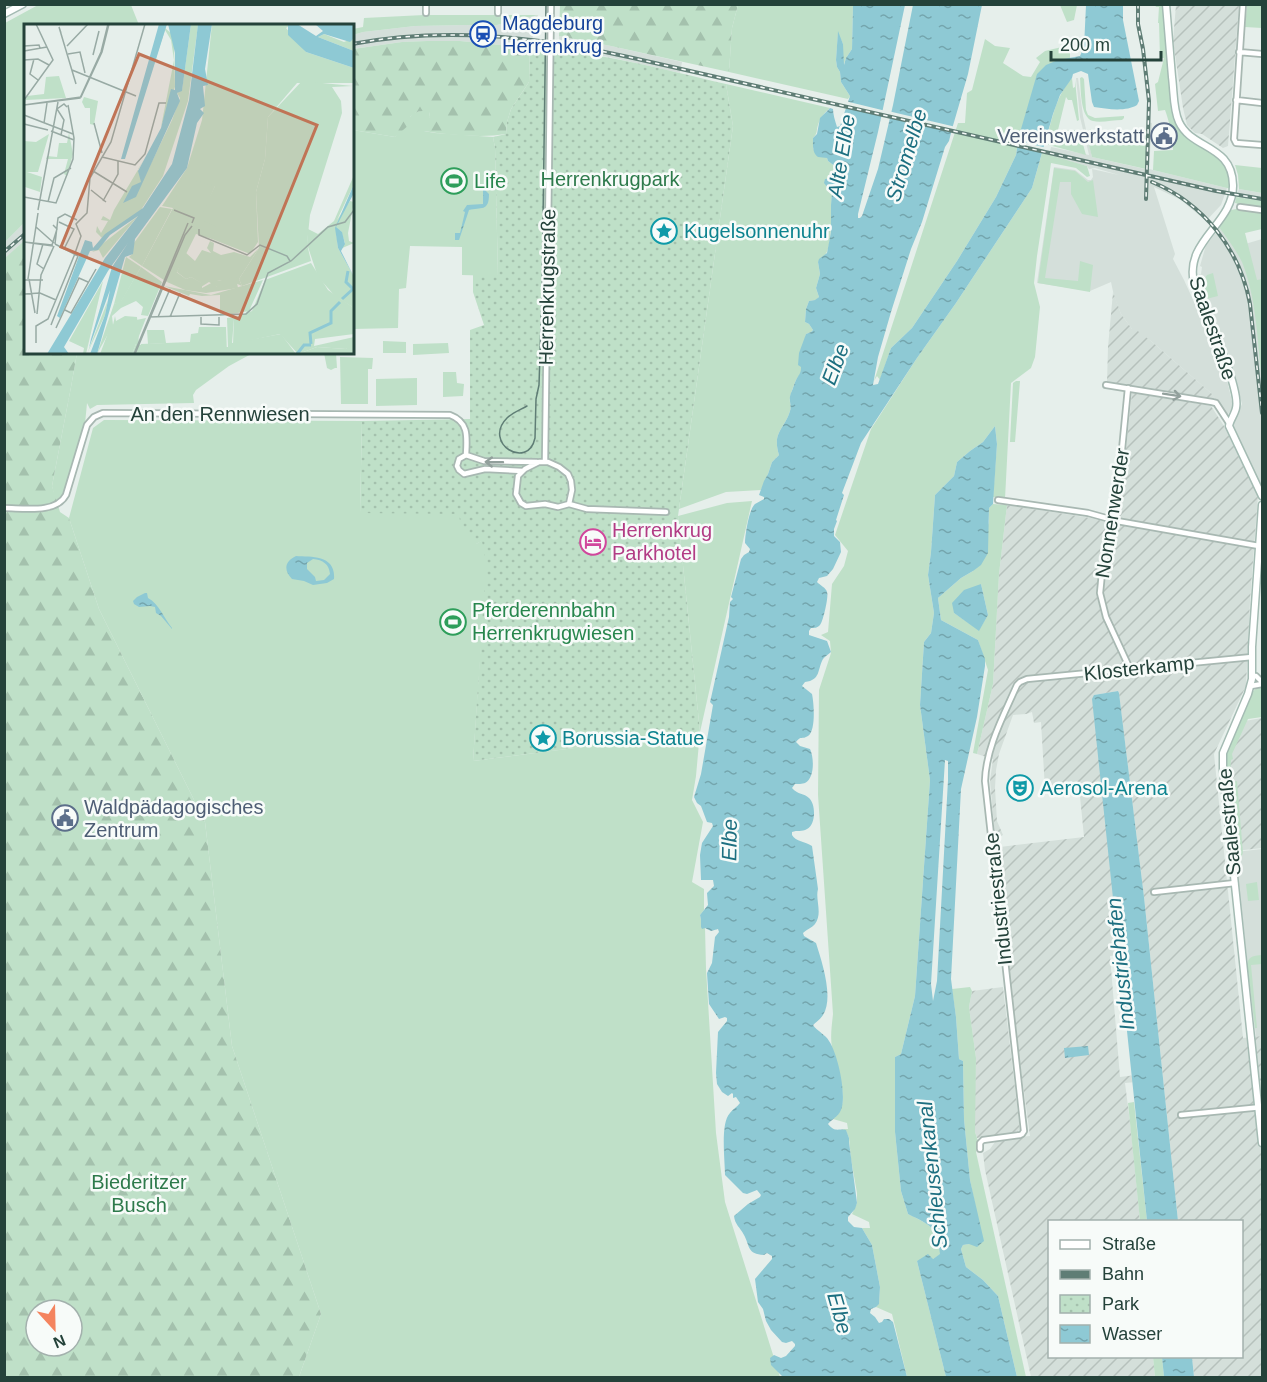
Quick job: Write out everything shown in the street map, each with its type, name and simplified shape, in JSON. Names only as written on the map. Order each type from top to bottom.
[{"type":"main road","points":[[4,14],[23,4]]},
{"type":"main road","name":"Saalestraße","points":[[1166,4],[1176,116],[1188,134],[1215,151],[1225,161],[1233,179],[1232,197],[1226,210],[1202,241],[1192,272],[1194,283],[1234,388],[1237,406],[1229,423]]},
{"type":"main road","points":[[1229,423],[1263,496]]},
{"type":"main road","name":"Saalestraße","points":[[1263,505],[1251,686],[1223,753],[1223,771],[1261,1107],[1263,1143]]},
{"type":"street","points":[[426,4],[426,13]]},
{"type":"street","points":[[498,4],[498,13]]},
{"type":"street","name":"Herrenkrugstraße","points":[[542,462],[550,4]]},
{"type":"street","points":[[1243,4],[1234,139],[1236,143],[1263,145]]},
{"type":"street","points":[[1239,52],[1263,54]]},
{"type":"street","points":[[1236,100],[1263,103]]},
{"type":"street","points":[[1240,207],[1263,210]]},
{"type":"street","points":[[1106,385],[1216,403],[1229,423]]},
{"type":"street","name":"Nonnenwerder","points":[[1128,388],[1114,521],[1100,593],[1108,623],[1130,669]]},
{"type":"street","name":"An den Rennwiesen","points":[[4,508],[49,508],[58,505],[67,491],[87,425],[96,415],[106,413],[447,415],[455,417],[464,424],[466,455]]},
{"type":"street","points":[[523,471],[485,469],[464,474],[458,470],[457,464],[459,459],[466,455],[484,461],[542,462],[559,467],[569,476],[572,486],[569,504]]},
{"type":"street","points":[[542,462],[518,476],[516,490],[524,506],[546,504],[558,507],[569,504],[587,510],[666,512]]},
{"type":"street","points":[[998,500],[1090,514],[1114,521],[1259,546]]},
{"type":"street","name":"Klosterkamp","points":[[1027,680],[1252,657]]},
{"type":"street","points":[[1252,676],[1256,676],[1263,683]]},
{"type":"street","name":"Industriestraße","points":[[980,1149],[982,1140],[1019,1136],[1024,1131],[985,781],[991,747],[1017,685],[1027,680]]},
{"type":"street","points":[[1251,686],[1263,683]]},
{"type":"street","points":[[1154,891],[1235,883]]},
{"type":"street","points":[[1181,1115],[1261,1107]]},
{"type":"shaded area","points":[[1176,5],[1239,5],[1228,146],[1223,148],[1202,134],[1195,133],[1187,125],[1173,41]]},
{"type":"shaded area","points":[[538,15],[530,48],[460,41],[427,41],[354,49],[354,35],[363,32],[415,26],[493,26]]},
{"type":"shaded area","points":[[559,36],[682,62],[680,73],[560,49]]},
{"type":"shaded area","points":[[1076,78],[1078,78],[1092,157],[1145,169],[1147,122],[1152,123],[1149,169],[1227,188],[1221,205],[1206,221],[1181,200],[1154,187],[1175,254],[1173,259],[1210,337],[1227,380],[1233,406],[1227,416],[1211,393],[1151,341],[1132,329],[1121,314],[1111,282],[1090,291],[1037,283],[1054,167],[1075,170],[1088,180],[1093,177],[1092,169],[1119,175],[1095,168],[1089,169],[1087,166],[1049,156],[1051,147],[1089,155],[1080,117]]},
{"type":"shaded area","points":[[1239,189],[1262,193],[1262,201],[1236,197]]},
{"type":"shaded area","points":[[24,223],[24,241],[5,259],[5,242]]},
{"type":"shaded area","points":[[1221,226],[1235,247],[1262,239],[1262,488],[1232,425],[1242,404],[1199,274],[1201,274],[1202,267],[1200,266],[1206,245]]},
{"type":"shaded area","points":[[1113,292],[1121,314],[1132,329],[1151,341],[1215,398],[1107,383]]},
{"type":"shaded area","points":[[1132,392],[1211,406],[1224,426],[1258,496],[1246,686],[1214,754],[1243,1038],[1262,1036],[1262,1377],[1194,1377],[1192,1358],[1243,1358],[1243,1220],[1178,1220],[1144,897],[1118,691],[1094,695],[1119,955],[1110,956],[1120,1077],[1136,1075],[1136,1082],[1125,1083],[1140,1220],[1048,1220],[1048,1358],[1153,1358],[1155,1377],[1031,1377],[985,1170],[983,1153],[995,1142],[1030,1136],[1007,968],[990,781],[993,759],[977,754],[993,684],[999,574],[1007,505],[1091,518],[1118,525]],"holes":[[[1032,712],[1034,723],[1041,722],[1045,789],[1079,786],[1084,837],[1000,847],[999,837],[1003,835],[997,821],[995,788],[999,754],[1013,715]]]},
{"type":"shaded area","points":[[1262,718],[1262,848],[1235,851],[1226,772],[1239,722]]},
{"type":"shaded area","points":[[1262,849],[1262,1036],[1256,1037],[1235,852]]},
{"type":"shaded area","points":[[1003,987],[1020,1130],[977,1138],[974,1113],[976,1058],[969,1007],[972,991]]},
{"type":"green space","points":[[38,5],[131,5],[139,24],[24,24],[24,223],[5,242],[5,23]]},
{"type":"green space","points":[[560,5],[738,5],[732,28],[729,72],[559,36]]},
{"type":"green space","points":[[738,5],[853,5],[852,49],[843,67],[843,44],[838,33],[836,60],[841,82],[850,96],[848,99],[729,72],[732,28]]},
{"type":"green space","points":[[1060,5],[1077,5],[1074,20],[1067,22]]},
{"type":"green space","points":[[1155,5],[1163,5],[1175,119],[1224,163],[1229,173],[1231,189],[1153,170],[1154,151],[1173,150],[1165,110],[1158,111],[1155,84],[1158,82],[1164,58],[1160,58],[1159,7]]},
{"type":"green space","points":[[1247,5],[1262,5],[1262,28],[1245,27]]},
{"type":"green space","points":[[424,15],[538,15],[493,26],[415,26],[354,35],[354,29],[363,27],[364,18]]},
{"type":"green space","points":[[985,39],[995,46],[1010,48],[1003,63],[1023,76],[1031,77],[1040,62],[1036,58],[1045,51],[1066,46],[1070,51],[1070,58],[1058,60],[1019,136],[1016,155],[996,197],[912,328],[891,348],[880,380],[877,376],[874,381],[958,123],[965,123],[967,93],[972,90]]},
{"type":"green space","points":[[460,41],[530,48],[529,82],[511,109],[506,134],[465,136],[424,131],[422,124],[430,117],[429,112],[424,111],[412,115],[410,124],[395,137],[354,130],[354,49],[402,42]]},
{"type":"green space","name":"Herrenkrugpark","points":[[530,48],[604,57],[726,84],[733,126],[678,516],[700,732],[473,761],[486,564],[482,541],[476,544],[460,521],[459,514],[360,513],[362,421],[470,419],[470,330],[484,325],[473,292],[473,275],[498,275],[493,137],[506,134],[511,109],[529,82]]},
{"type":"green space","points":[[1082,77],[1088,115],[1095,118],[1124,116],[1122,120],[1100,122],[1089,119],[1082,103],[1080,78]]},
{"type":"green space","points":[[1072,78],[1073,88],[1075,80],[1079,120],[1077,121],[1072,100],[1066,97],[1058,130],[1079,130],[1086,155],[1045,144],[1058,101]]},
{"type":"green space","points":[[726,84],[830,108],[819,122],[813,138],[813,149],[836,167],[837,173],[828,186],[832,193],[830,235],[828,250],[818,262],[820,274],[816,288],[819,297],[809,301],[806,309],[805,322],[813,330],[806,334],[801,372],[791,394],[788,417],[778,436],[779,455],[772,462],[761,490],[726,492],[679,509],[733,126]]},
{"type":"green space","points":[[429,111],[430,117],[424,131],[493,137],[498,276],[462,275],[462,247],[410,246],[406,288],[399,289],[398,328],[354,329],[354,130],[395,137],[413,113]]},
{"type":"green space","points":[[1090,129],[1101,136],[1146,146],[1146,169],[1092,157],[1087,137]]},
{"type":"green space","points":[[1042,153],[1087,166],[1090,176],[1087,177],[1076,168],[1051,163],[1034,283],[1040,307],[1035,357],[1031,368],[1011,383],[1005,499],[993,497],[997,444],[995,426],[983,442],[957,462],[954,476],[935,495],[928,575],[934,613],[931,633],[924,642],[920,705],[930,780],[915,996],[901,1054],[895,1057],[895,1132],[901,1191],[908,1214],[932,1228],[941,1254],[933,1259],[917,1261],[946,1377],[907,1377],[892,1314],[876,1307],[879,1303],[880,1287],[872,1245],[862,1228],[870,1228],[869,1222],[852,1214],[857,1203],[857,1193],[849,1138],[846,1131],[842,1129],[848,1129],[847,1123],[833,1119],[839,1113],[843,1095],[831,1043],[833,1014],[818,795],[819,690],[831,653],[830,641],[821,635],[828,632],[832,584],[844,566],[848,551],[835,535],[871,429],[1032,188]]},
{"type":"green space","points":[[1235,165],[1262,168],[1262,193],[1239,189]]},
{"type":"green space","points":[[1054,168],[1075,171],[1088,182],[1093,180],[1098,217],[1082,214],[1071,194],[1071,182],[1060,182],[1045,278],[1078,281],[1080,261],[1093,265],[1090,292],[1038,283]]},
{"type":"green space","points":[[1236,197],[1262,201],[1262,229],[1245,233],[1257,280],[1262,279],[1262,373],[1247,275],[1240,258],[1219,227],[1231,210],[1242,208],[1242,205],[1235,203]]},
{"type":"green space","name":"Biederitzer Busch","points":[[24,241],[24,354],[77,354],[52,486],[60,512],[69,518],[99,609],[205,822],[232,1046],[321,1314],[299,1377],[5,1377],[4,259]]},
{"type":"green space","points":[[1213,273],[1218,296],[1206,299],[1208,306],[1205,307],[1197,279],[1205,278]]},
{"type":"green space","points":[[1192,284],[1229,377],[1233,403],[1225,370]]},
{"type":"green space","points":[[383,341],[406,342],[406,353],[383,353]]},
{"type":"green space","points":[[448,343],[449,353],[413,355],[413,344]]},
{"type":"green space","points":[[77,354],[251,354],[229,366],[196,390],[193,395],[194,403],[97,405],[90,409],[87,403],[85,424],[66,491],[56,503],[52,486]]},
{"type":"green space","points":[[324,354],[336,354],[337,368],[331,370],[327,368]]},
{"type":"green space","points":[[340,357],[373,358],[372,369],[368,369],[368,404],[341,404]]},
{"type":"green space","points":[[443,372],[456,372],[457,383],[464,384],[463,396],[443,397]]},
{"type":"green space","points":[[417,378],[417,405],[376,406],[376,379]]},
{"type":"green space","points":[[1020,381],[1015,442],[1010,442],[1013,383]]},
{"type":"green space","points":[[104,420],[362,421],[360,513],[497,510],[476,544],[495,533],[485,590],[473,761],[700,732],[692,800],[703,822],[692,882],[704,889],[704,910],[700,915],[701,927],[705,927],[716,1133],[725,1202],[780,1377],[299,1377],[321,1314],[232,1046],[205,822],[99,609],[69,518],[93,428]]},
{"type":"green space","points":[[752,501],[700,732],[678,516],[727,503]]},
{"type":"green space","points":[[993,504],[1007,505],[999,574],[993,684],[977,754],[973,753],[988,670],[978,640],[941,620],[938,598],[973,571],[989,522],[989,508]],"holes":[[[981,584],[988,615],[979,630],[954,613]]]},
{"type":"green space","points":[[1262,686],[1262,717],[1248,719],[1232,754],[1230,773],[1225,773],[1226,752],[1251,693]]},
{"type":"green space","points":[[1237,781],[1243,853],[1237,871],[1226,784]]},
{"type":"green space","points":[[1257,882],[1259,900],[1248,901],[1246,884]]},
{"type":"green space","points":[[1262,955],[1262,964],[1251,965],[1257,1028],[1255,1028],[1247,964],[1251,957]]},
{"type":"green space","points":[[970,987],[972,991],[969,1007],[976,1058],[975,1132],[978,1141],[976,1152],[1026,1377],[1017,1377],[998,1296],[966,1267],[961,1249],[963,1245],[969,1244],[976,1209],[970,1180],[964,1119],[963,1061],[959,1059],[952,989]]},
{"type":"green space","points":[[1134,1102],[1147,1220],[1140,1220],[1128,1103]]},
{"type":"green space","points":[[1153,1358],[1162,1358],[1164,1377],[1155,1377]]},
{"type":"water","points":[[853,5],[905,5],[858,214],[860,218],[878,169],[913,5],[982,5],[968,74],[949,141],[945,147],[891,312],[878,357],[873,385],[878,384],[891,348],[912,328],[996,197],[1016,155],[1019,136],[1037,74],[1046,65],[1080,56],[1084,47],[1086,5],[1123,5],[1123,20],[1139,101],[1137,105],[1127,109],[1094,107],[1088,74],[1081,71],[1073,74],[1060,95],[1053,114],[1032,188],[861,443],[842,493],[844,495],[834,529],[834,536],[840,542],[841,552],[833,569],[827,576],[819,578],[817,582],[826,591],[826,603],[820,625],[811,628],[809,635],[827,641],[831,652],[823,659],[816,677],[802,686],[812,694],[813,723],[811,733],[796,742],[810,749],[813,767],[808,780],[795,784],[792,788],[809,798],[814,809],[810,827],[792,832],[796,839],[812,846],[818,889],[817,920],[803,933],[816,943],[826,980],[826,1008],[823,1015],[813,1025],[829,1041],[836,1055],[841,1075],[843,1104],[838,1114],[828,1124],[835,1129],[846,1130],[849,1138],[857,1203],[848,1221],[854,1227],[862,1228],[872,1245],[880,1287],[879,1304],[871,1309],[870,1313],[879,1323],[884,1319],[893,1322],[907,1377],[783,1377],[771,1365],[770,1358],[774,1355],[781,1358],[786,1356],[795,1344],[792,1341],[782,1342],[771,1330],[758,1302],[755,1279],[772,1256],[752,1251],[735,1222],[734,1216],[761,1195],[757,1190],[747,1194],[743,1193],[725,1175],[725,1125],[730,1113],[740,1103],[736,1097],[733,1098],[732,1093],[728,1096],[722,1092],[717,1084],[718,1032],[727,1018],[719,1019],[709,1004],[707,973],[712,963],[715,937],[719,932],[718,929],[711,931],[702,929],[700,915],[708,905],[707,893],[714,886],[713,880],[701,880],[700,855],[702,843],[713,826],[712,823],[707,822],[701,806],[694,797],[701,774],[713,705],[710,702],[729,617],[730,602],[733,599],[731,597],[741,559],[750,549],[745,543],[749,516],[755,504],[764,499],[759,495],[772,462],[779,455],[778,436],[788,417],[791,407],[790,396],[801,371],[798,365],[799,353],[806,334],[813,330],[805,322],[806,309],[809,301],[819,297],[816,288],[820,274],[818,262],[827,253],[831,232],[832,193],[824,183],[825,179],[833,178],[837,173],[836,167],[827,158],[816,155],[813,149],[813,138],[817,134],[820,118],[830,108],[833,109],[837,127],[840,126],[850,96],[841,82],[836,60],[838,31],[843,44],[844,65],[852,49]]},
{"type":"water","points":[[483,188],[489,194],[488,204],[484,208],[469,210],[459,240],[455,240],[455,233],[460,233],[465,212],[463,211],[467,205],[483,204]]},
{"type":"water","name":"Schleusenkanal","points":[[995,426],[997,444],[993,504],[989,508],[988,553],[981,565],[961,578],[938,598],[941,620],[978,640],[985,659],[977,717],[961,789],[951,979],[959,1059],[963,1061],[964,1119],[970,1180],[984,1241],[977,1247],[969,1244],[963,1245],[961,1249],[966,1267],[998,1296],[1017,1377],[946,1377],[917,1261],[928,1254],[933,1259],[940,1254],[937,1238],[932,1228],[908,1214],[901,1191],[895,1132],[895,1057],[901,1054],[915,996],[930,780],[920,705],[924,642],[931,633],[934,613],[928,575],[935,495],[954,476],[957,462],[983,442]],"holes":[[[945,760],[948,761],[937,981],[933,1001],[931,984]]]},
{"type":"water","points":[[309,557],[327,561],[334,571],[334,579],[327,583],[313,585],[292,579],[286,566],[292,558]],"holes":[[[313,559],[325,563],[328,568],[330,574],[324,580],[316,581],[307,569],[307,563]]]},
{"type":"water","points":[[981,584],[988,615],[979,631],[954,613],[952,603],[964,590]]},
{"type":"water","points":[[145,593],[158,607],[172,629],[156,613],[155,607],[139,607],[134,604],[133,601],[137,597]]},
{"type":"water","name":"Industriehafen","points":[[1118,691],[1119,693],[1144,897],[1178,1220],[1147,1220],[1092,699],[1094,695]]},
{"type":"water","points":[[1088,1046],[1089,1055],[1065,1058],[1064,1048]]},
{"type":"water","points":[[1162,1358],[1192,1358],[1194,1377],[1164,1377]]},
{"type":"pier","points":[[845,101],[886,111],[885,117],[843,107]]},
{"type":"pier","points":[[888,111],[956,127],[955,133],[887,117]]},
{"type":"pier","points":[[1015,140],[1047,148],[1045,153],[1014,146]]},
{"type":"tram line","points":[[527,406],[509,416],[501,427],[500,436],[503,444],[516,453],[531,448],[535,438],[536,399],[539,385],[546,4]]},
{"type":"railway","points":[[1138,4],[1138,24],[1149,101],[1146,199]]},
{"type":"railway","points":[[354,44],[387,39],[458,35],[493,36],[564,44],[1216,191],[1262,199]]},
{"type":"railway","points":[[1152,182],[1170,191],[1203,215],[1228,247],[1238,265],[1250,304],[1262,413]]},
{"type":"railway","points":[[4,252],[24,235]]},
{"type":"place","name":"Magdeburg Herrenkrug","points":[[483,34]]},
{"type":"place","name":"Vereinswerkstatt","points":[[1164,136]]},
{"type":"place","name":"Life","points":[[454,181]]},
{"type":"place","name":"Kugelsonnenuhr","points":[[664,231]]},
{"type":"place","name":"Herrenkrug Parkhotel","points":[[593,542]]},
{"type":"place","name":"Pferderennbahn Herrenkrugwiesen","points":[[453,622]]},
{"type":"place","name":"Borussia-Statue","points":[[543,738]]},
{"type":"place","name":"Aerosol-Arena","points":[[1020,788]]},
{"type":"place","name":"Waldpädagogisches Zentrum","points":[[65,818]]},
{"type":"water label","name":"Stromelbe","points":[[906,155]]},
{"type":"water label","name":"Alte Elbe","points":[[841,156]]},
{"type":"water label","name":"Elbe","points":[[835,364]]},
{"type":"water label","name":"Elbe","points":[[729,840]]},
{"type":"water label","name":"Elbe","points":[[840,1313]]}]
